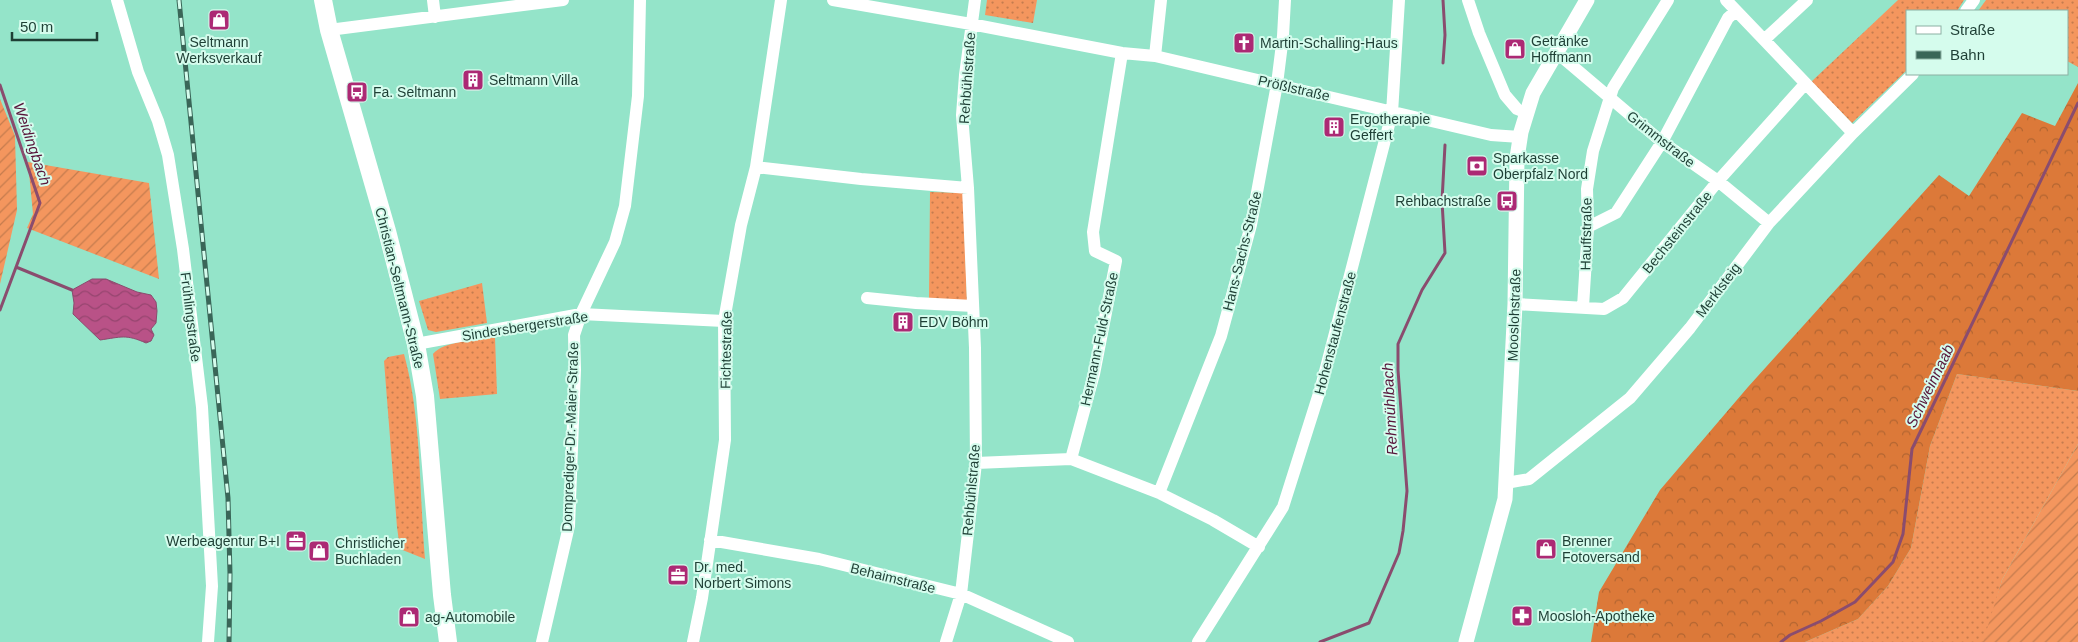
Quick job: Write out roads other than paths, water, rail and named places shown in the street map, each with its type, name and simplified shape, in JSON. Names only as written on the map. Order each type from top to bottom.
[{"type":"main road","name":"Christian-Seltmann-Straße","points":[[323,0],[329,30],[387,231],[416,344],[425,396],[442,594],[448,642]]},
{"type":"street","name":"Frühlingstraße","points":[[117,0],[138,72],[158,121],[168,156],[181,241],[202,407],[212,586],[208,642]]},
{"type":"street","points":[[432,0],[435,17]]},
{"type":"street","points":[[329,30],[562,0]]},
{"type":"street","name":"Domprediger-Dr.-Maier-Straße","points":[[542,642],[569,526],[574,336],[581,314],[615,242],[625,206],[638,96],[640,0]]},
{"type":"street","name":"Fichtestraße","points":[[693,642],[725,440],[724,321],[741,225],[756,167],[781,0]]},
{"type":"street","name":"Prößlstraße","points":[[833,0],[1122,53],[1155,56],[1491,135],[1520,137]]},
{"type":"street","name":"Rehbühlstraße","points":[[946,642],[961,594],[976,463],[973,306],[968,188],[962,115],[964,75],[975,0]]},
{"type":"street","points":[[1155,56],[1161,0]]},
{"type":"street","name":"Hans-Sachs-Straße","points":[[1159,492],[1221,336],[1251,225],[1277,84],[1285,0]]},
{"type":"street","name":"Hohenstaufenstraße","points":[[1198,642],[1283,507],[1321,387],[1392,113],[1399,0]]},
{"type":"street","points":[[1468,0],[1479,33],[1505,95],[1517,109],[1527,113]]},
{"type":"street","name":"Mooslohstraße","points":[[1466,642],[1505,499],[1515,304],[1517,158],[1520,137],[1533,93],[1586,0]]},
{"type":"street","name":"Hauffstraße","points":[[1583,307],[1588,227],[1587,189],[1593,151],[1613,88],[1668,0]]},
{"type":"street","points":[[1726,0],[1853,133]]},
{"type":"street","points":[[1764,40],[1807,0]]},
{"type":"street","points":[[1588,227],[1616,213],[1662,142],[1728,18],[1736,11]]},
{"type":"street","name":"Grimmstraße","points":[[1556,52],[1662,142],[1718,182],[1769,223]]},
{"type":"street","name":"Hermann-Fuld-Straße","points":[[1071,459],[1094,374],[1116,261],[1095,251],[1093,232],[1122,53]]},
{"type":"street","name":"Merklsteig","points":[[1506,483],[1529,479],[1630,398],[1690,328],[1769,223],[1853,133],[1912,75]]},
{"type":"street","name":"Bechsteinstraße","points":[[1515,304],[1604,309],[1623,298],[1718,182],[1805,84]]},
{"type":"street","points":[[756,167],[861,179],[968,188]]},
{"type":"street","points":[[867,298],[973,306]]},
{"type":"street","name":"Sindersbergerstraße","points":[[416,344],[581,314],[724,321]]},
{"type":"street","points":[[976,463],[1071,459],[1159,492],[1213,520],[1258,547]]},
{"type":"street","name":"Behaimstraße","points":[[710,540],[819,559],[961,594],[1068,642]]},
{"type":"water","points":[[92,279],[106,279],[137,292],[151,295],[156,302],[157,311],[156,323],[151,329],[154,335],[151,341],[146,343],[133,338],[123,337],[100,340],[73,314],[72,290]]},
{"type":"waterway","name":"Rehmühlbach","points":[[1443,0],[1445,35],[1443,63]]},
{"type":"waterway","name":"Weidingbach","points":[[0,85],[40,203],[0,310]]},
{"type":"waterway","name":"Schweinnaab","points":[[1781,642],[1790,635],[1821,621],[1855,602],[1893,562],[1903,534],[1912,449],[2078,103]]},
{"type":"waterway","name":"Rehmühlbach","points":[[1320,642],[1369,623],[1399,553],[1407,491],[1398,370],[1398,344],[1422,290],[1445,253],[1442,201],[1445,145]]},
{"type":"waterway","name":"Weidingbach","points":[[16,267],[72,290]]},
{"type":"railway","points":[[179,0],[228,498],[229,642]]},
{"type":"place","name":"Seltmann Werksverkauf","points":[[219,20]]},
{"type":"place","name":"Martin-Schalling-Haus","points":[[1244,43]]},
{"type":"place","name":"Getränke Hoffmann","points":[[1515,49]]},
{"type":"place","name":"Seltmann Villa","points":[[473,80]]},
{"type":"place","name":"Fa. Seltmann","points":[[357,92]]},
{"type":"place","name":"Ergotherapie Geffert","points":[[1334,127]]},
{"type":"place","name":"Sparkasse Oberpfalz Nord","points":[[1477,166]]},
{"type":"place","name":"Rehbachstraße","points":[[1507,201]]},
{"type":"place","name":"EDV Böhm","points":[[903,322]]},
{"type":"place","name":"Werbeagentur B+I","points":[[296,541]]},
{"type":"place","name":"Brenner Fotoversand","points":[[1546,549]]},
{"type":"place","name":"Christlicher Buchladen","points":[[319,551]]},
{"type":"place","name":"Dr. med. Norbert Simons","points":[[678,575]]},
{"type":"place","name":"Moosloh-Apotheke","points":[[1522,616]]},
{"type":"place","name":"ag-Automobile","points":[[409,617]]}]
